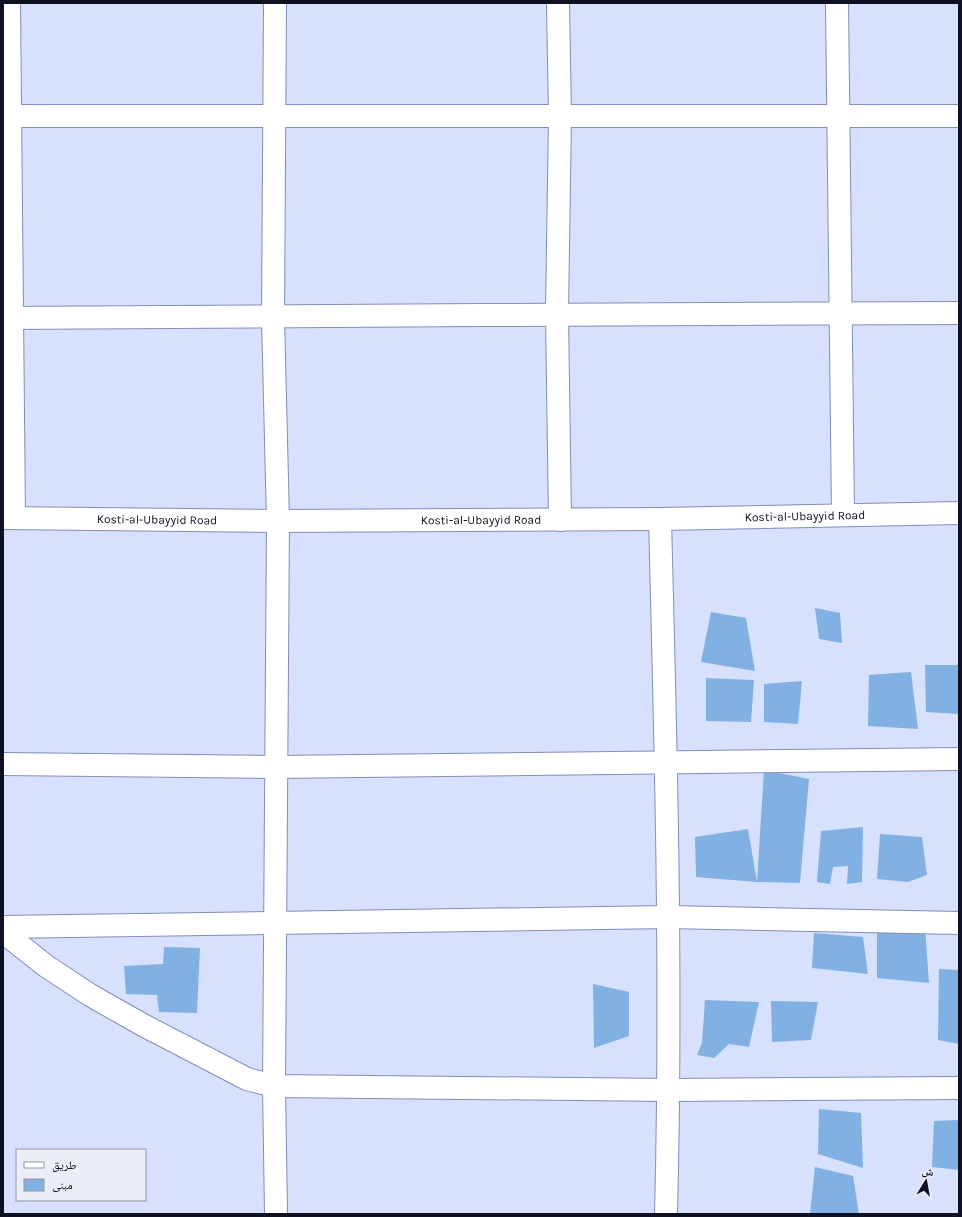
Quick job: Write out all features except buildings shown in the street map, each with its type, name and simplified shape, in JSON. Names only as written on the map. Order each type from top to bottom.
[{"type":"main road","points":[[9,3],[7,116],[9,518]]},
{"type":"main road","points":[[275,3],[273,318],[278,522],[274,1086],[276,1214]]},
{"type":"main road","points":[[558,3],[560,116],[557,313],[560,520]]},
{"type":"main road","points":[[837,3],[837,117],[842,313],[843,515]]},
{"type":"main road","points":[[7,116],[959,116]]},
{"type":"main road","points":[[8,318],[273,318],[557,313],[959,313]]},
{"type":"main road","name":"Kosti-al-Ubayyid Road","points":[[9,518],[278,522],[660,519],[959,512]]},
{"type":"main road","points":[[660,519],[668,917],[669,1090],[666,1214]]},
{"type":"main road","points":[[3,764],[276,767],[959,759]]},
{"type":"main road","points":[[3,927],[668,917],[959,923]]},
{"type":"main road","points":[[3,932],[46,966],[143,1025],[247,1079],[274,1086],[669,1090],[959,1088]]}]
